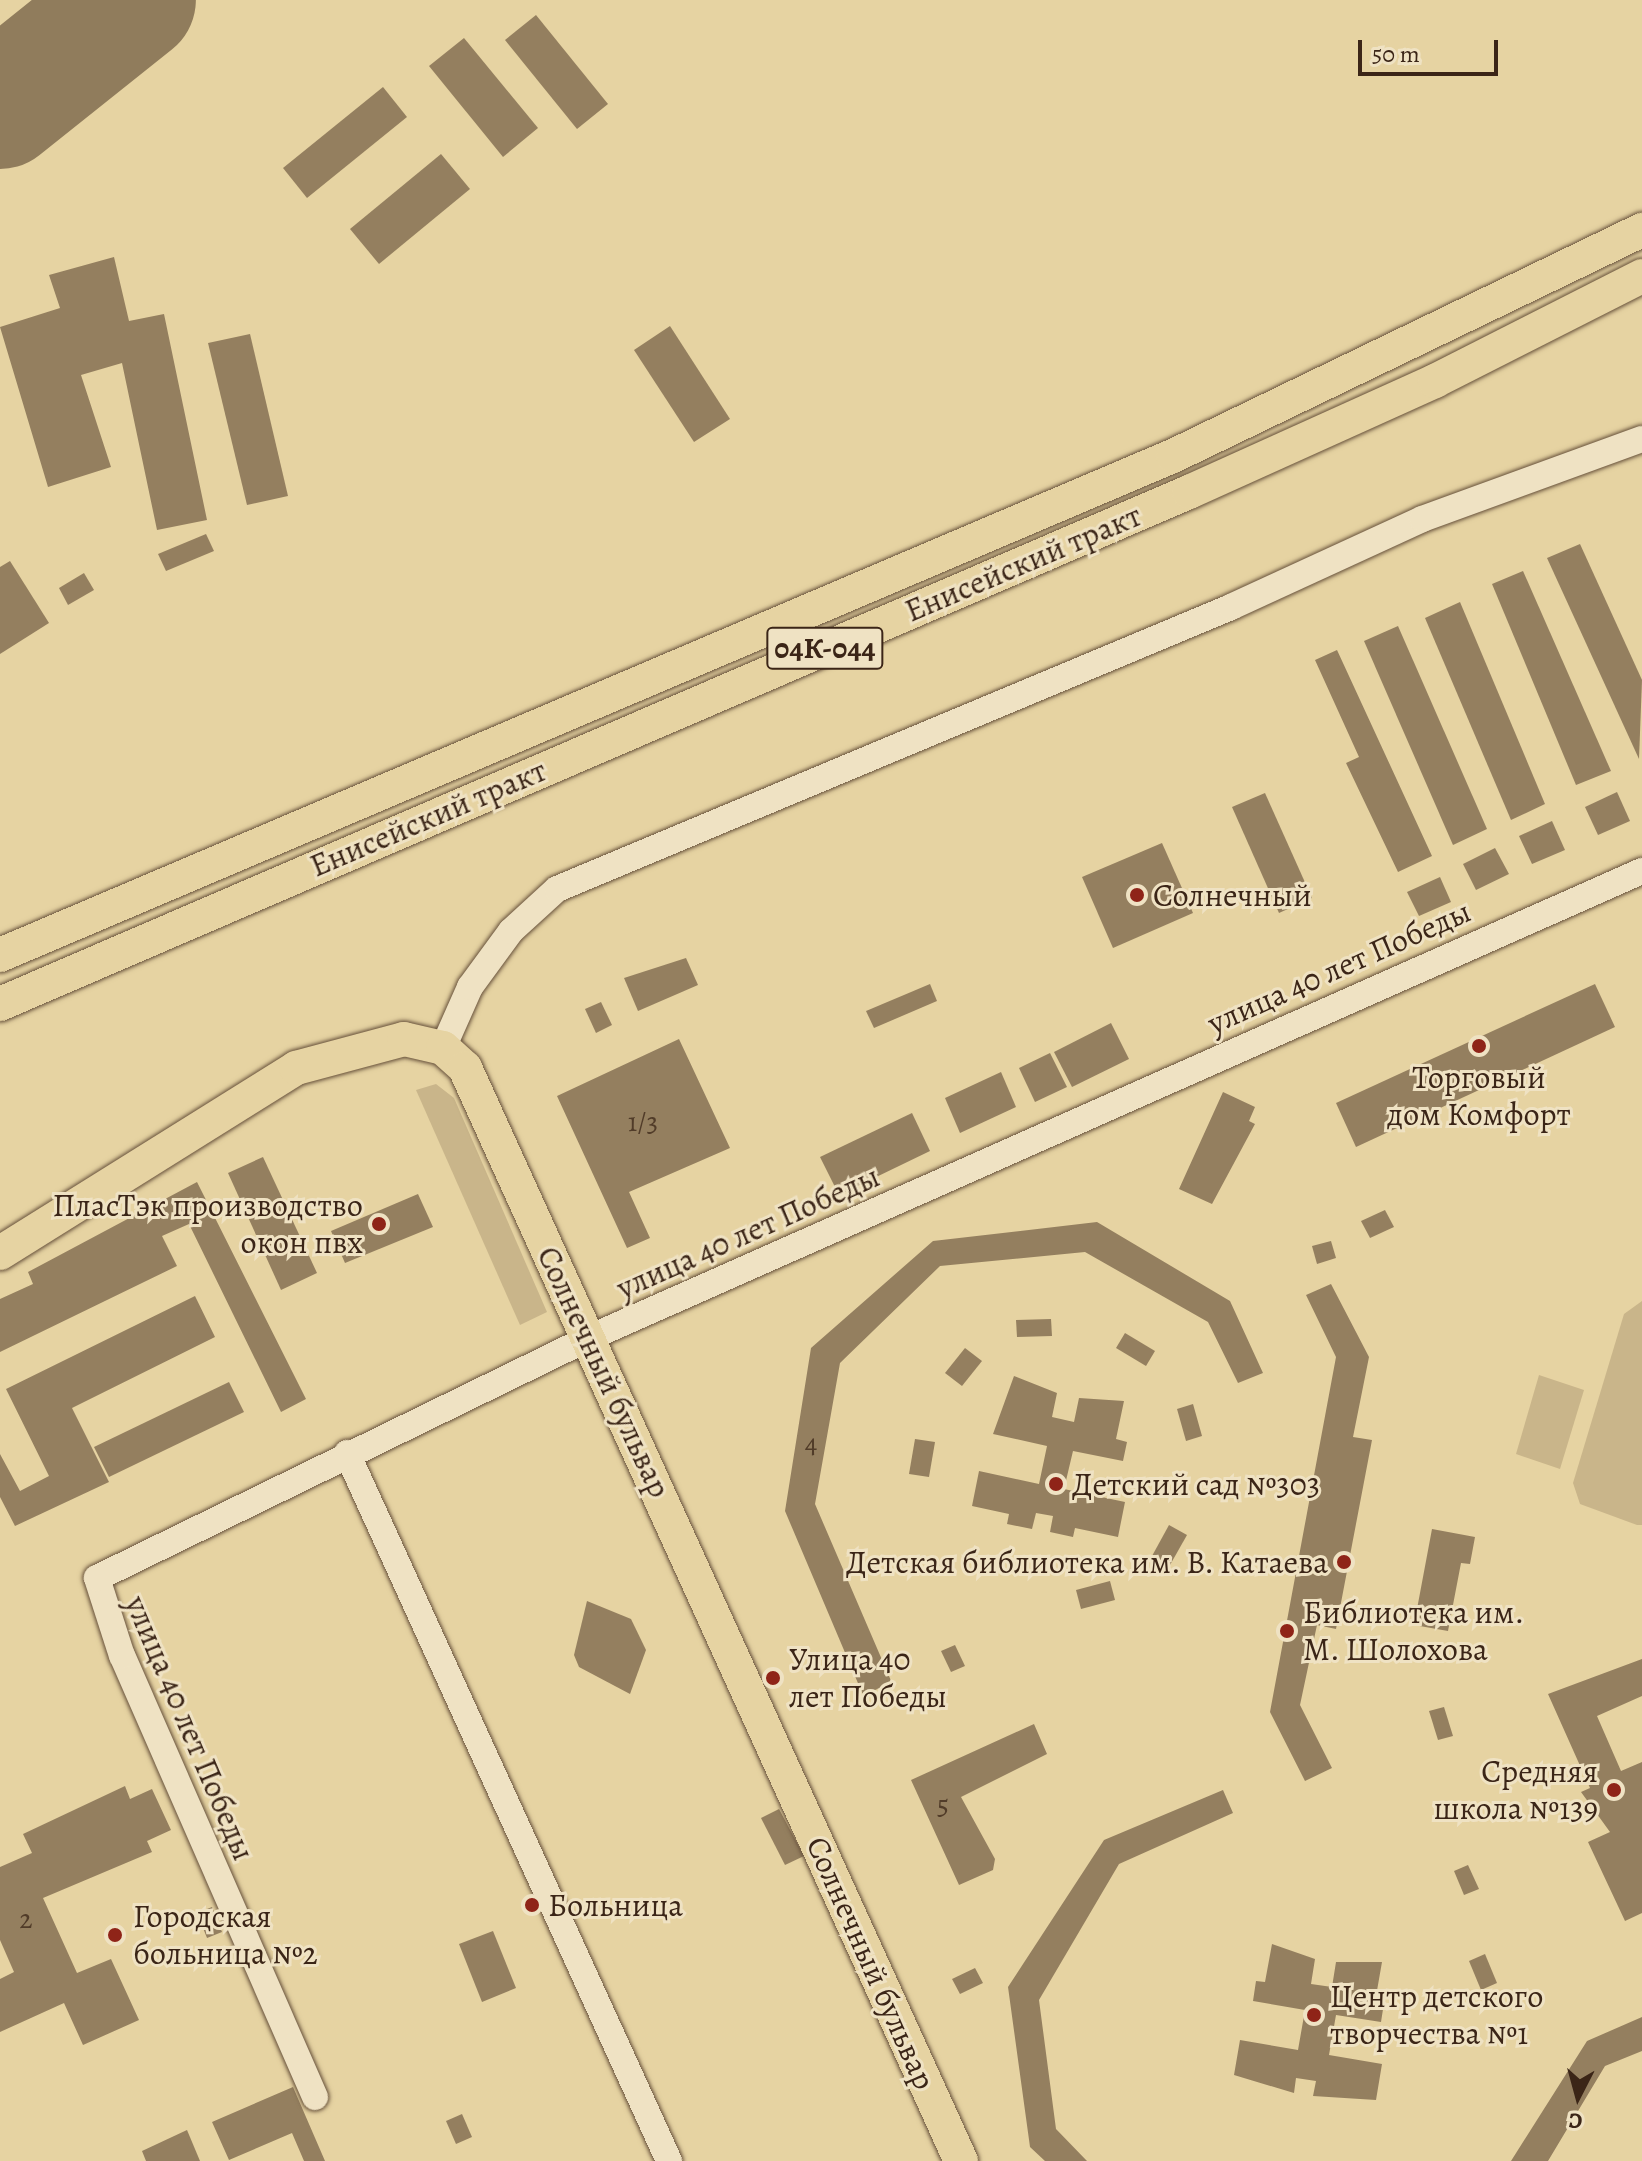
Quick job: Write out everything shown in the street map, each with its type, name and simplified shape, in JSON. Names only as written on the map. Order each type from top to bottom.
[{"type":"main road","name":"Енисейский тракт","points":[[0,955],[1173,456],[1642,230]]},
{"type":"main road","name":"Енисейский тракт","points":[[0,1004],[1189,492],[1435,381],[1642,276]]},
{"type":"main road","points":[[0,1253],[296,1068],[404,1039],[443,1048]]},
{"type":"main road","name":"Солнечный бульвар","points":[[443,1048],[465,1068],[961,2161]]},
{"type":"street","points":[[443,1048],[470,987],[511,931],[557,889],[1231,607],[1422,519],[1642,439]]},
{"type":"street","name":"улица 40 лет Победы","points":[[315,2097],[122,1656],[97,1578],[347,1453],[589,1338],[1642,871]]},
{"type":"street","points":[[347,1453],[669,2161]]},
{"type":"shaded area","points":[[436,1084],[454,1098],[547,1312],[520,1325],[416,1090]]},
{"type":"shaded area","points":[[1642,1301],[1642,1525],[1637,1525],[1580,1504],[1573,1483],[1624,1314]]},
{"type":"shaded area","points":[[1539,1375],[1584,1390],[1560,1469],[1516,1454]]},
{"type":"building","points":[[536,15],[608,104],[577,129],[505,40]]},
{"type":"building","points":[[464,38],[538,128],[503,157],[429,66]]},
{"type":"building","points":[[383,87],[407,117],[307,198],[283,168]]},
{"type":"building","points":[[441,154],[470,189],[379,264],[350,229]]},
{"type":"building","points":[[114,257],[129,321],[164,314],[207,520],[157,530],[122,363],[81,375],[111,467],[48,487],[0,327],[60,308],[49,275]]},
{"type":"building","points":[[670,326],[730,419],[694,442],[634,350]]},
{"type":"building","points":[[250,334],[288,496],[247,505],[208,343]]},
{"type":"building","points":[[206,534],[214,551],[166,571],[158,554]]},
{"type":"building","points":[[1580,544],[1642,680],[1639,759],[1547,558]]},
{"type":"building","points":[[10,561],[49,623],[0,654],[0,567]]},
{"type":"building","points":[[1523,571],[1611,771],[1576,785],[1492,584]]},
{"type":"building","points":[[84,573],[94,590],[68,605],[59,588]]},
{"type":"building","points":[[1460,602],[1545,804],[1511,820],[1425,618]]},
{"type":"building","points":[[1398,626],[1487,829],[1453,845],[1364,641]]},
{"type":"building","points":[[1337,650],[1432,856],[1398,872],[1346,763],[1359,757],[1315,660]]},
{"type":"building","points":[[1617,792],[1630,821],[1598,835],[1585,807]]},
{"type":"building","points":[[1265,793],[1312,898],[1279,913],[1232,807]]},
{"type":"building","points":[[1552,821],[1565,850],[1532,864],[1519,836]]},
{"type":"building","name":"Солнечный","points":[[1162,843],[1193,913],[1113,948],[1082,877]]},
{"type":"building","points":[[1495,848],[1509,874],[1476,890],[1463,864]]},
{"type":"building","points":[[1440,877],[1451,902],[1419,916],[1407,892]]},
{"type":"building","points":[[686,958],[698,985],[638,1011],[624,978]]},
{"type":"building","points":[[930,984],[937,1001],[874,1028],[866,1011]]},
{"type":"building","points":[[1595,984],[1615,1027],[1356,1147],[1336,1103]]},
{"type":"building","points":[[601,1002],[612,1025],[596,1033],[585,1009]]},
{"type":"building","points":[[1111,1023],[1129,1059],[1072,1087],[1054,1052]]},
{"type":"building","points":[[679,1039],[730,1148],[629,1192],[650,1238],[627,1248],[557,1096]]},
{"type":"building","points":[[1050,1053],[1067,1087],[1035,1102],[1019,1068]]},
{"type":"building","points":[[1001,1072],[1016,1107],[960,1133],[945,1098]]},
{"type":"building","points":[[1223,1092],[1255,1107],[1249,1121],[1255,1124],[1212,1204],[1179,1189]]},
{"type":"building","points":[[912,1113],[930,1151],[839,1195],[820,1157]]},
{"type":"building","points":[[263,1157],[317,1273],[281,1290],[228,1173]]},
{"type":"building","points":[[197,1182],[306,1399],[281,1412],[189,1224],[162,1236],[177,1266],[0,1352],[0,1299],[33,1284],[28,1272]]},
{"type":"building","points":[[418,1194],[433,1227],[345,1263],[331,1231]]},
{"type":"building","points":[[1385,1210],[1394,1227],[1370,1238],[1361,1221]]},
{"type":"building","points":[[1097,1222],[1230,1301],[1263,1373],[1238,1383],[1208,1322],[1085,1252],[940,1266],[840,1363],[815,1504],[892,1683],[863,1695],[785,1511],[811,1348],[933,1241]]},
{"type":"building","points":[[1331,1241],[1336,1258],[1317,1264],[1312,1246]]},
{"type":"building","points":[[1331,1284],[1369,1357],[1353,1437],[1372,1440],[1336,1629],[1317,1625],[1300,1705],[1332,1768],[1305,1781],[1270,1712],[1336,1357],[1306,1295]]},
{"type":"building","points":[[195,1296],[215,1337],[72,1408],[109,1482],[15,1526],[0,1497],[0,1454],[20,1491],[49,1476],[6,1389]]},
{"type":"building","points":[[1051,1319],[1052,1336],[1017,1337],[1016,1320]]},
{"type":"building","points":[[1125,1333],[1155,1351],[1146,1366],[1116,1348]]},
{"type":"building","points":[[965,1348],[982,1361],[962,1386],[945,1373]]},
{"type":"building","points":[[1014,1376],[1057,1393],[1052,1417],[1074,1422],[1079,1398],[1124,1401],[1116,1439],[1127,1442],[1123,1461],[1073,1451],[1064,1489],[1125,1502],[1118,1537],[1075,1528],[1073,1537],[1050,1532],[1053,1516],[1036,1513],[1032,1529],[1007,1524],[1009,1514],[972,1506],[979,1471],[1039,1484],[1047,1446],[993,1434]]},
{"type":"building","points":[[229,1382],[244,1412],[109,1477],[94,1447]]},
{"type":"building","points":[[1193,1404],[1202,1436],[1186,1441],[1177,1409]]},
{"type":"building","points":[[915,1439],[935,1442],[929,1477],[909,1474]]},
{"type":"building","points":[[1169,1525],[1187,1535],[1170,1565],[1152,1556]]},
{"type":"building","points":[[1432,1529],[1475,1537],[1470,1564],[1461,1563],[1448,1631],[1414,1625]]},
{"type":"building","points":[[1110,1581],[1115,1600],[1081,1609],[1076,1590]]},
{"type":"building","points":[[587,1601],[631,1619],[646,1650],[630,1694],[579,1667],[574,1655]]},
{"type":"building","points":[[955,1645],[965,1666],[951,1672],[941,1651]]},
{"type":"building","name":"Средняя школа №139","points":[[1642,1659],[1642,1696],[1597,1716],[1621,1771],[1642,1762],[1642,1913],[1625,1921],[1588,1842],[1610,1832],[1581,1792],[1590,1788],[1548,1694]]},
{"type":"building","points":[[1444,1707],[1453,1736],[1438,1740],[1429,1711]]},
{"type":"building","points":[[1034,1724],[1047,1754],[961,1797],[995,1859],[993,1870],[959,1885],[911,1780]]},
{"type":"building","points":[[125,1786],[130,1799],[152,1789],[171,1830],[147,1841],[152,1852],[43,1898],[77,1973],[111,1959],[139,2020],[83,2045],[64,2003],[0,2032],[0,1979],[14,1972],[0,1940],[0,1867],[32,1853],[23,1834]]},
{"type":"building","points":[[1223,1790],[1233,1813],[1119,1864],[1039,2000],[1056,2129],[1087,2161],[1045,2161],[1030,2147],[1008,1987],[1104,1840]]},
{"type":"building","points":[[779,1809],[804,1856],[785,1865],[761,1818]]},
{"type":"building","points":[[1468,1865],[1479,1889],[1464,1895],[1454,1871]]},
{"type":"building","points":[[212,1907],[222,1932],[207,1938],[197,1913]]},
{"type":"building","points":[[493,1931],[516,1988],[482,2002],[459,1944]]},
{"type":"building","name":"Центр детского творчества №1","points":[[1272,1944],[1315,1959],[1311,1984],[1332,1987],[1336,1962],[1382,1962],[1375,2002],[1384,2003],[1381,2022],[1336,2015],[1329,2055],[1382,2064],[1376,2100],[1313,2096],[1316,2081],[1296,2078],[1294,2093],[1234,2075],[1240,2040],[1298,2050],[1305,2010],[1253,2001],[1256,1981],[1265,1982]]},
{"type":"building","points":[[1485,1954],[1497,1983],[1481,1990],[1469,1961]]},
{"type":"building","points":[[975,1968],[983,1983],[960,1994],[952,1979]]},
{"type":"building","points":[[1642,2017],[1642,2051],[1605,2066],[1548,2161],[1511,2161],[1587,2041]]},
{"type":"building","points":[[293,2087],[325,2161],[304,2161],[292,2133],[229,2160],[212,2122]]},
{"type":"building","points":[[462,2114],[472,2137],[456,2144],[446,2121]]},
{"type":"building","points":[[187,2130],[200,2161],[146,2161],[142,2151]]},
{"type":"runway","points":[[0,106],[133,0]]},
{"type":"place","name":"Солнечный","points":[[1137,895]]},
{"type":"place","name":"Торговый дом Комфорт","points":[[1479,1046]]},
{"type":"place","name":"ПласТэк производство окон пвх","points":[[379,1224]]},
{"type":"place","name":"Детский сад №303","points":[[1056,1484]]},
{"type":"place","name":"Детская библиотека им. В. Катаева","points":[[1344,1562]]},
{"type":"place","name":"Библиотека им. М. Шолохова","points":[[1287,1631]]},
{"type":"place","name":"Улица 40 лет Победы","points":[[773,1678]]},
{"type":"place","name":"Средняя школа №139","points":[[1614,1790]]},
{"type":"place","name":"Больница","points":[[532,1905]]},
{"type":"place","name":"Городская больница №2","points":[[115,1935]]},
{"type":"place","name":"Центр детского творчества №1","points":[[1314,2015]]}]
